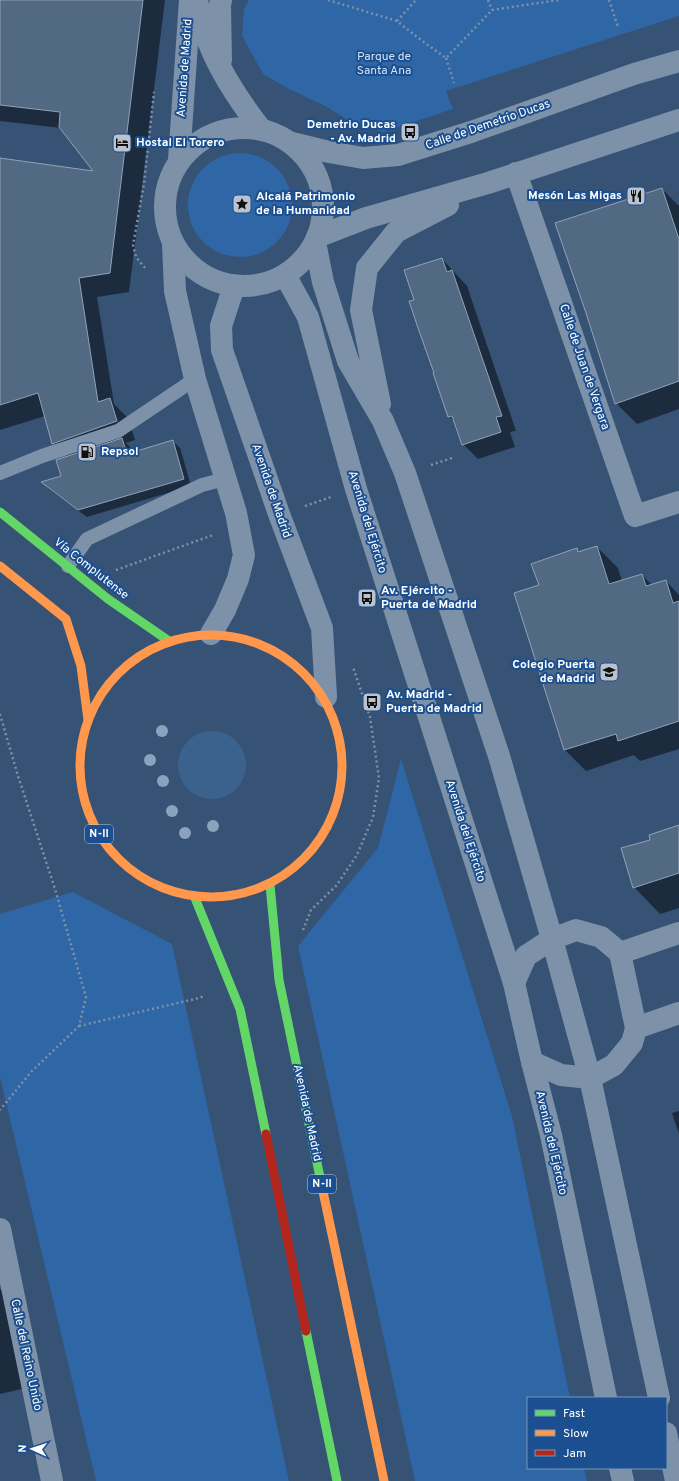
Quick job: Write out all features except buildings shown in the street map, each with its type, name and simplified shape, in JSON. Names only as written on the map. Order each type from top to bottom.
[{"type":"main road","name":"Vía Complutense","points":[[0,512],[108,599],[169,641]]},
{"type":"main road","name":"N-II","points":[[0,566],[66,619],[81,666],[88,720]]},
{"type":"main road","name":"N-II","points":[[211,634],[254,642],[278,653],[305,673],[326,697],[339,736],[342,776],[333,816],[308,855],[270,885],[234,896],[195,898],[142,879],[106,847],[85,807],[79,761],[88,720],[110,681],[137,657],[169,641],[211,634]]},
{"type":"main road","name":"Avenida de Madrid","points":[[270,885],[279,980],[384,1481]]},
{"type":"main road","points":[[195,898],[240,1009],[337,1481]]},
{"type":"street","name":"Avenida de Madrid","points":[[179,160],[190,0]]},
{"type":"street","name":"Avenida de Madrid","points":[[197,0],[203,27],[222,72],[240,102],[260,128]]},
{"type":"street","points":[[221,0],[222,72]]},
{"type":"street","name":"Calle de Demetrio Ducas","points":[[292,143],[363,158],[398,155],[471,132],[634,74],[679,60]]},
{"type":"street","points":[[316,239],[366,218],[488,183],[679,120]]},
{"type":"street","points":[[238,127],[260,128],[277,134],[292,143],[310,162],[320,186],[323,212],[316,239],[307,255],[297,266],[285,275],[269,282],[252,286],[234,286],[209,279],[189,264],[174,244],[166,223],[164,201],[169,179],[179,160],[195,143],[215,132],[238,127]]},
{"type":"street","name":"Calle de Juan de Vergara","points":[[516,173],[635,516],[679,502]]},
{"type":"street","points":[[383,421],[361,310],[367,268],[396,232],[488,183]]},
{"type":"street","points":[[316,239],[323,282],[348,361],[383,421],[405,473],[499,756],[552,939],[590,1078],[658,1397]]},
{"type":"street","points":[[174,244],[175,292],[195,379],[240,527],[244,555],[238,579],[225,610],[211,634]]},
{"type":"street","name":"Avenida del Ejército","points":[[285,275],[308,317],[356,489],[514,983],[551,1136],[606,1397]]},
{"type":"street","name":"Avenida de Madrid","points":[[234,286],[221,326],[222,350],[279,514],[322,628],[326,697]]},
{"type":"street","points":[[514,983],[526,956],[552,939],[576,930],[601,937],[620,953],[636,1028],[632,1043],[614,1065],[590,1078],[561,1075],[532,1062]]},
{"type":"street","points":[[620,953],[679,933]]},
{"type":"street","points":[[636,1028],[679,1013]]},
{"type":"street","name":"Calle del Reino Unido","points":[[0,1229],[52,1481]]},
{"type":"street","points":[[667,1438],[676,1481]]},
{"type":"street","points":[[620,1469],[623,1481]]},
{"type":"lane","points":[[0,473],[42,456],[118,431],[195,379]]},
{"type":"lane","points":[[68,566],[87,539],[202,485],[225,479]]},
{"type":"path","points":[[328,0],[397,21],[446,58],[454,82]]},
{"type":"path","points":[[397,21],[416,0]]},
{"type":"path","points":[[488,0],[492,10]]},
{"type":"path","points":[[446,58],[492,10],[559,0]]},
{"type":"path","points":[[610,0],[618,28]]},
{"type":"path","points":[[146,268],[136,257],[133,245],[144,184],[155,84]]},
{"type":"path","points":[[302,932],[311,910],[336,886],[357,855],[373,817],[380,778],[370,717],[352,664]]},
{"type":"path","points":[[0,714],[18,776],[55,889],[86,996],[79,1026]]},
{"type":"path","points":[[0,1110],[31,1072],[79,1026],[195,1000],[209,995],[229,979]]},
{"type":"green space","name":"Parque de Santa Ana","points":[[249,0],[679,0],[679,16],[446,91],[453,109],[383,132],[351,122],[325,106],[287,88],[263,74],[242,36],[244,9]]},
{"type":"green space","points":[[240,153],[260,157],[277,168],[288,185],[292,205],[288,225],[277,242],[260,253],[240,257],[220,253],[203,242],[192,225],[188,205],[192,185],[203,168],[220,157]]},
{"type":"green space","points":[[401,759],[512,1116],[570,1397],[527,1397],[527,1469],[584,1469],[587,1481],[415,1481],[298,946],[378,848]]},
{"type":"green space","points":[[73,892],[172,944],[289,1481],[96,1481],[0,1077],[0,914]]},
{"type":"shaded area","points":[[205,731],[219,731],[231,736],[241,746],[246,758],[246,772],[241,784],[231,794],[219,799],[205,799],[193,794],[183,784],[178,772],[178,758],[183,746],[193,736]]},
{"type":"traffic: fast","points":[[0,512],[108,599],[169,641]]},
{"type":"traffic: fast","points":[[270,885],[279,980],[321,1182]]},
{"type":"traffic: fast","points":[[195,898],[240,1009],[266,1134]]},
{"type":"traffic: fast","points":[[306,1331],[337,1481]]},
{"type":"traffic: slow","points":[[0,566],[66,619],[81,666],[88,720]]},
{"type":"traffic: slow","points":[[211,635],[237,638],[261,645],[284,657],[304,673],[320,693],[332,716],[339,740],[342,766],[339,792],[332,816],[320,839],[304,859],[284,875],[261,887],[237,894],[211,897],[185,894],[161,887],[138,875],[118,859],[102,839],[90,816],[83,792],[80,766],[83,740],[90,716],[102,693],[118,673],[138,657],[161,645],[185,638],[211,635]]},
{"type":"traffic: slow","points":[[321,1182],[384,1481]]},
{"type":"traffic: jam","points":[[266,1134],[306,1331]]},
{"type":"place","name":"Demetrio Ducas - Av. Madrid","points":[[410,132]]},
{"type":"place","name":"Hostal El Torero","points":[[122,143]]},
{"type":"place","name":"Mesón Las Migas","points":[[636,196]]},
{"type":"place","name":"Alcalá Patrimonio de la Humanidad","points":[[242,204]]},
{"type":"place","name":"Repsol","points":[[87,452]]},
{"type":"place","name":"Av. Ejército - Puerta de Madrid","points":[[367,598]]},
{"type":"place","name":"Colegio Puerta de Madrid","points":[[609,672]]},
{"type":"place","name":"Av. Madrid - Puerta de Madrid","points":[[372,702]]}]
